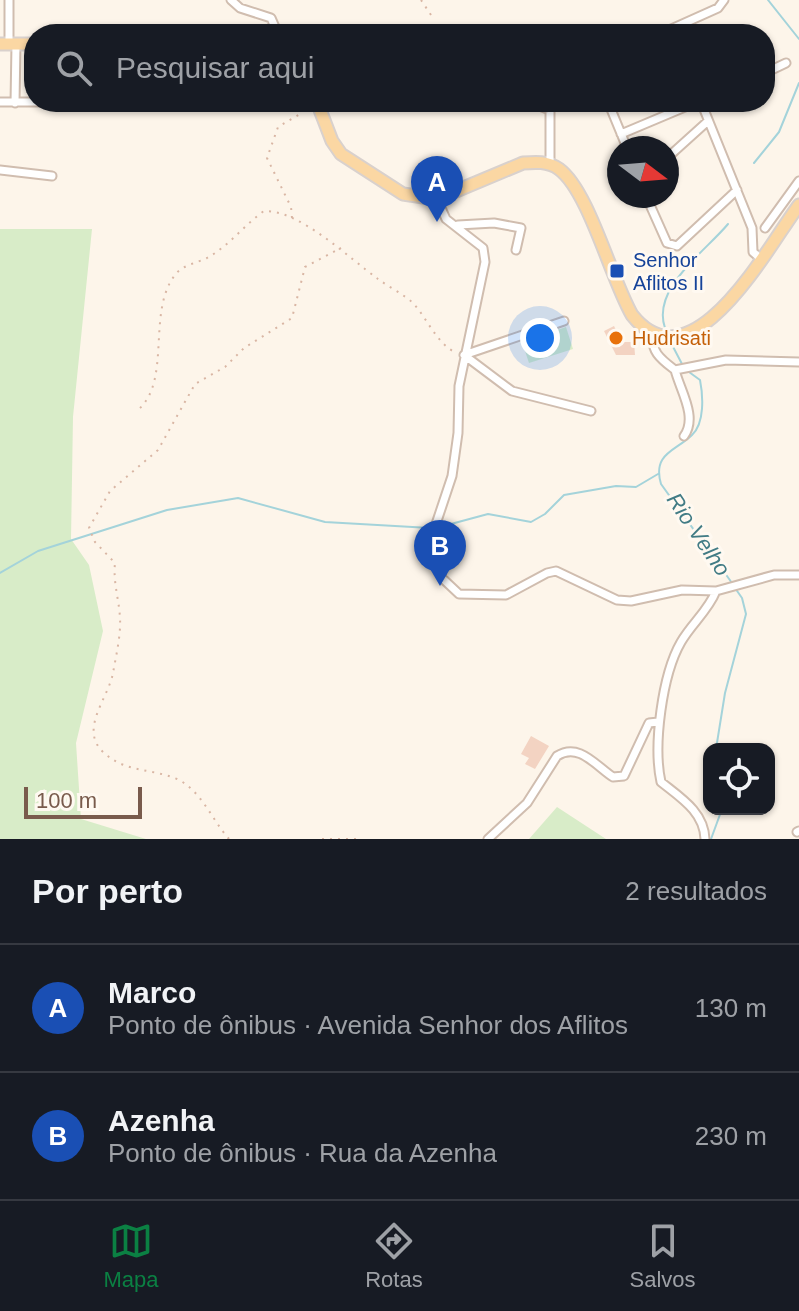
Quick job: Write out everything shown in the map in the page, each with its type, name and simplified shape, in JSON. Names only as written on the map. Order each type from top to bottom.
[{"type":"main road","points":[[321,112],[332,141],[356,166],[403,194],[437,199],[523,163],[550,164],[566,176],[582,200],[632,315],[654,333],[680,336],[700,330],[722,309],[799,205]]},
{"type":"street","points":[[9,0],[8,44],[15,103]]},
{"type":"street","points":[[231,0],[240,8],[271,18],[274,24]]},
{"type":"street","points":[[686,24],[718,8],[724,0]]},
{"type":"street","points":[[775,68],[786,63]]},
{"type":"street","points":[[0,102],[24,103]]},
{"type":"street","points":[[550,112],[550,164]]},
{"type":"street","points":[[612,112],[621,134],[675,112]]},
{"type":"street","points":[[704,112],[752,228],[751,243],[760,258]]},
{"type":"street","points":[[679,147],[708,121]]},
{"type":"street","points":[[0,170],[52,176]]},
{"type":"street","points":[[765,228],[799,181]]},
{"type":"street","points":[[651,208],[667,243],[677,246],[737,190]]},
{"type":"street","points":[[437,199],[446,219],[458,225],[483,248],[485,262],[464,355],[452,476],[433,533],[442,578],[459,594],[506,595],[556,571],[617,600],[650,598],[682,590],[716,591],[752,578],[799,575]]},
{"type":"street","points":[[458,225],[494,223],[521,228],[516,250]]},
{"type":"street","points":[[752,228],[765,228],[776,236]]},
{"type":"street","points":[[464,355],[564,321]]},
{"type":"street","points":[[654,333],[652,340],[659,358],[675,370],[688,408],[689,422],[684,436]]},
{"type":"street","points":[[464,355],[512,391],[591,411]]},
{"type":"street","points":[[675,370],[726,360],[799,362]]},
{"type":"street","points":[[705,839],[704,824],[692,807],[661,782],[658,722],[678,647],[696,620],[708,609],[716,591]]},
{"type":"street","points":[[488,839],[527,803],[557,756],[565,751],[579,752],[613,777],[624,776],[643,730],[649,723],[658,722]]},
{"type":"path","points":[[421,0],[431,15]]},
{"type":"path","points":[[292,219],[291,207],[267,158],[278,127],[301,112]]},
{"type":"path","points":[[140,408],[150,398],[168,287],[177,272],[227,244],[264,211],[279,211],[341,248],[372,275],[410,300],[452,352],[464,355]]},
{"type":"path","points":[[229,839],[199,797],[179,780],[123,767],[101,751],[93,738],[94,722],[112,676],[120,621],[113,584],[115,563],[95,542],[89,528],[110,491],[158,450],[188,392],[225,367],[244,348],[292,318],[305,267],[341,248]]},
{"type":"path","points":[[322,839],[357,839]]},
{"type":"green space","points":[[0,229],[92,229],[73,417],[71,539],[89,565],[103,631],[76,743],[81,819],[146,839],[0,839]]},
{"type":"green space","points":[[566,327],[573,349],[529,363],[522,342]]},
{"type":"green space","points":[[557,807],[606,839],[529,839]]},
{"type":"building","points":[[614,326],[622,342],[634,342],[635,355],[616,355],[604,331]]},
{"type":"building","points":[[531,736],[549,746],[535,769],[525,764],[529,758],[521,754]]},
{"type":"waterway","name":"Rio Velho","points":[[768,0],[799,39]]},
{"type":"waterway","name":"Rio Velho","points":[[754,163],[779,132],[799,83]]},
{"type":"waterway","name":"Rio Velho","points":[[665,328],[663,313],[673,285],[728,224]]},
{"type":"waterway","name":"Rio Velho","points":[[670,341],[682,364]]},
{"type":"waterway","name":"Rio Velho","points":[[689,372],[700,380],[701,416],[692,435],[663,459],[659,474],[661,484],[732,583]]},
{"type":"waterway","points":[[436,528],[488,514],[531,522],[545,514],[564,495],[616,486],[636,487],[658,474]]},
{"type":"waterway","points":[[0,573],[38,551],[167,510],[238,498],[325,522],[430,528]]},
{"type":"waterway","name":"Rio Velho","points":[[717,743],[725,693],[746,614],[742,598],[735,588]]},
{"type":"waterway","name":"Rio Velho","points":[[711,839],[720,815]]},
{"type":"place","name":"Marco","points":[[437,222]]},
{"type":"place","name":"Senhor Aflitos II","points":[[617,271]]},
{"type":"place","name":"Hudrisati","points":[[616,338]]},
{"type":"place","name":"Azenha","points":[[440,586]]}]
